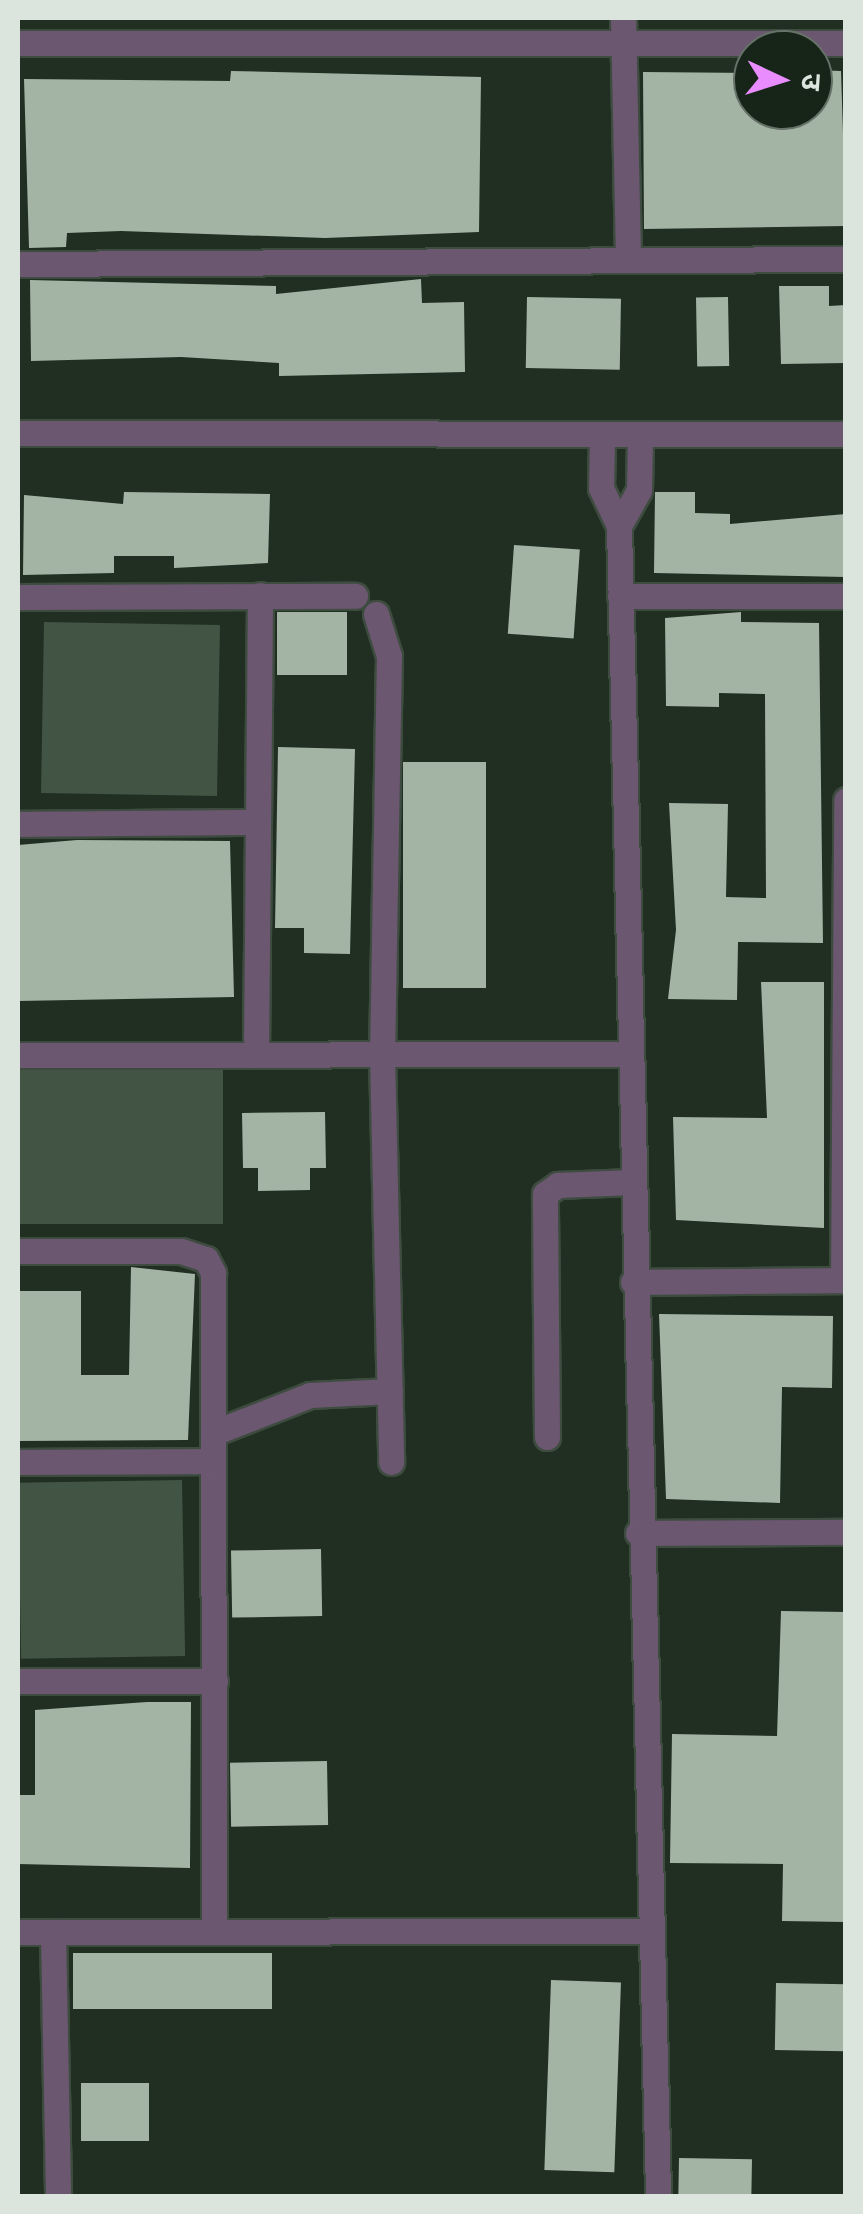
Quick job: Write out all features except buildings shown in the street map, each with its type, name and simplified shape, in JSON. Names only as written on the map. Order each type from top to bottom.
[{"type":"street","points":[[18,43],[624,30],[846,44]]},
{"type":"street","points":[[624,30],[628,260]]},
{"type":"street","points":[[18,264],[846,259]]},
{"type":"street","points":[[18,434],[602,438],[846,434]]},
{"type":"street","points":[[602,438],[601,488],[619,526],[646,1931],[658,2196]]},
{"type":"street","points":[[619,526],[639,490],[640,438]]},
{"type":"street","points":[[256,1055],[260,596]]},
{"type":"street","points":[[18,597],[356,596]]},
{"type":"street","points":[[620,596],[846,596]]},
{"type":"street","points":[[376,614],[389,656],[382,1054],[391,1462]]},
{"type":"street","points":[[633,1282],[844,1280],[846,800]]},
{"type":"street","points":[[18,824],[257,822]]},
{"type":"street","points":[[18,1055],[629,1054]]},
{"type":"street","points":[[547,1437],[545,1194],[558,1184],[632,1182]]},
{"type":"street","points":[[18,1250],[181,1251],[206,1260],[216,1287],[212,1461],[214,1932]]},
{"type":"street","points":[[213,1433],[310,1395],[390,1391]]},
{"type":"street","points":[[18,1462],[212,1461]]},
{"type":"street","points":[[638,1533],[846,1532]]},
{"type":"street","points":[[18,1681],[215,1681]]},
{"type":"street","points":[[18,1932],[646,1931]]},
{"type":"street","points":[[53,1932],[58,2196]]},
{"type":"green space","points":[[44,622],[220,625],[217,796],[41,793]]},
{"type":"green space","points":[[18,1069],[223,1069],[223,1224],[18,1224]]},
{"type":"green space","points":[[182,1480],[185,1656],[21,1659],[18,1483]]}]
